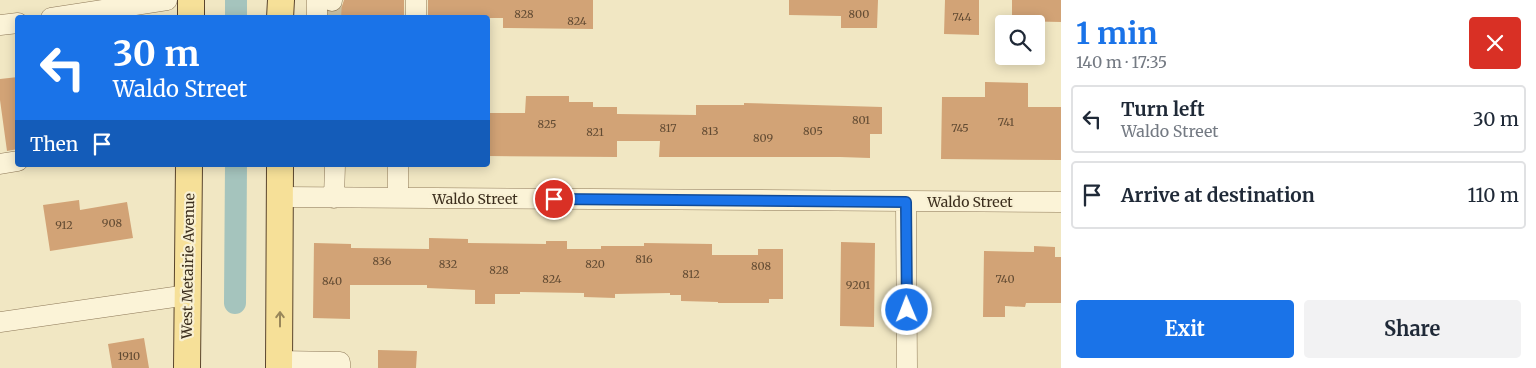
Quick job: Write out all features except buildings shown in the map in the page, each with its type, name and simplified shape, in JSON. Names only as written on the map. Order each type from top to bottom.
[{"type":"main road","points":[[191,0],[191,15]]},
{"type":"main road","points":[[280,0],[280,15]]},
{"type":"main road","name":"West Metairie Avenue","points":[[189,167],[188,295],[190,361]]},
{"type":"main road","points":[[278,363],[280,167]]},
{"type":"street","points":[[70,15],[167,0]]},
{"type":"street","points":[[319,15],[327,0]]},
{"type":"street","points":[[416,0],[416,15]]},
{"type":"street","points":[[0,25],[15,23]]},
{"type":"street","points":[[0,164],[15,162]]},
{"type":"street","points":[[334,198],[335,167]]},
{"type":"street","points":[[398,167],[398,198]]},
{"type":"street","name":"Waldo Street","points":[[280,198],[1061,202]]},
{"type":"street","points":[[906,202],[907,368]]},
{"type":"street","points":[[0,322],[188,295]]},
{"type":"street","points":[[278,363],[340,362],[340,368]]},
{"type":"waterway","points":[[236,0],[236,15]]},
{"type":"waterway","points":[[235,303],[236,167]]},
{"type":"tunnel","points":[[331,15],[332,1]]},
{"type":"route","points":[[554,199],[906,202],[907,310]]}]
